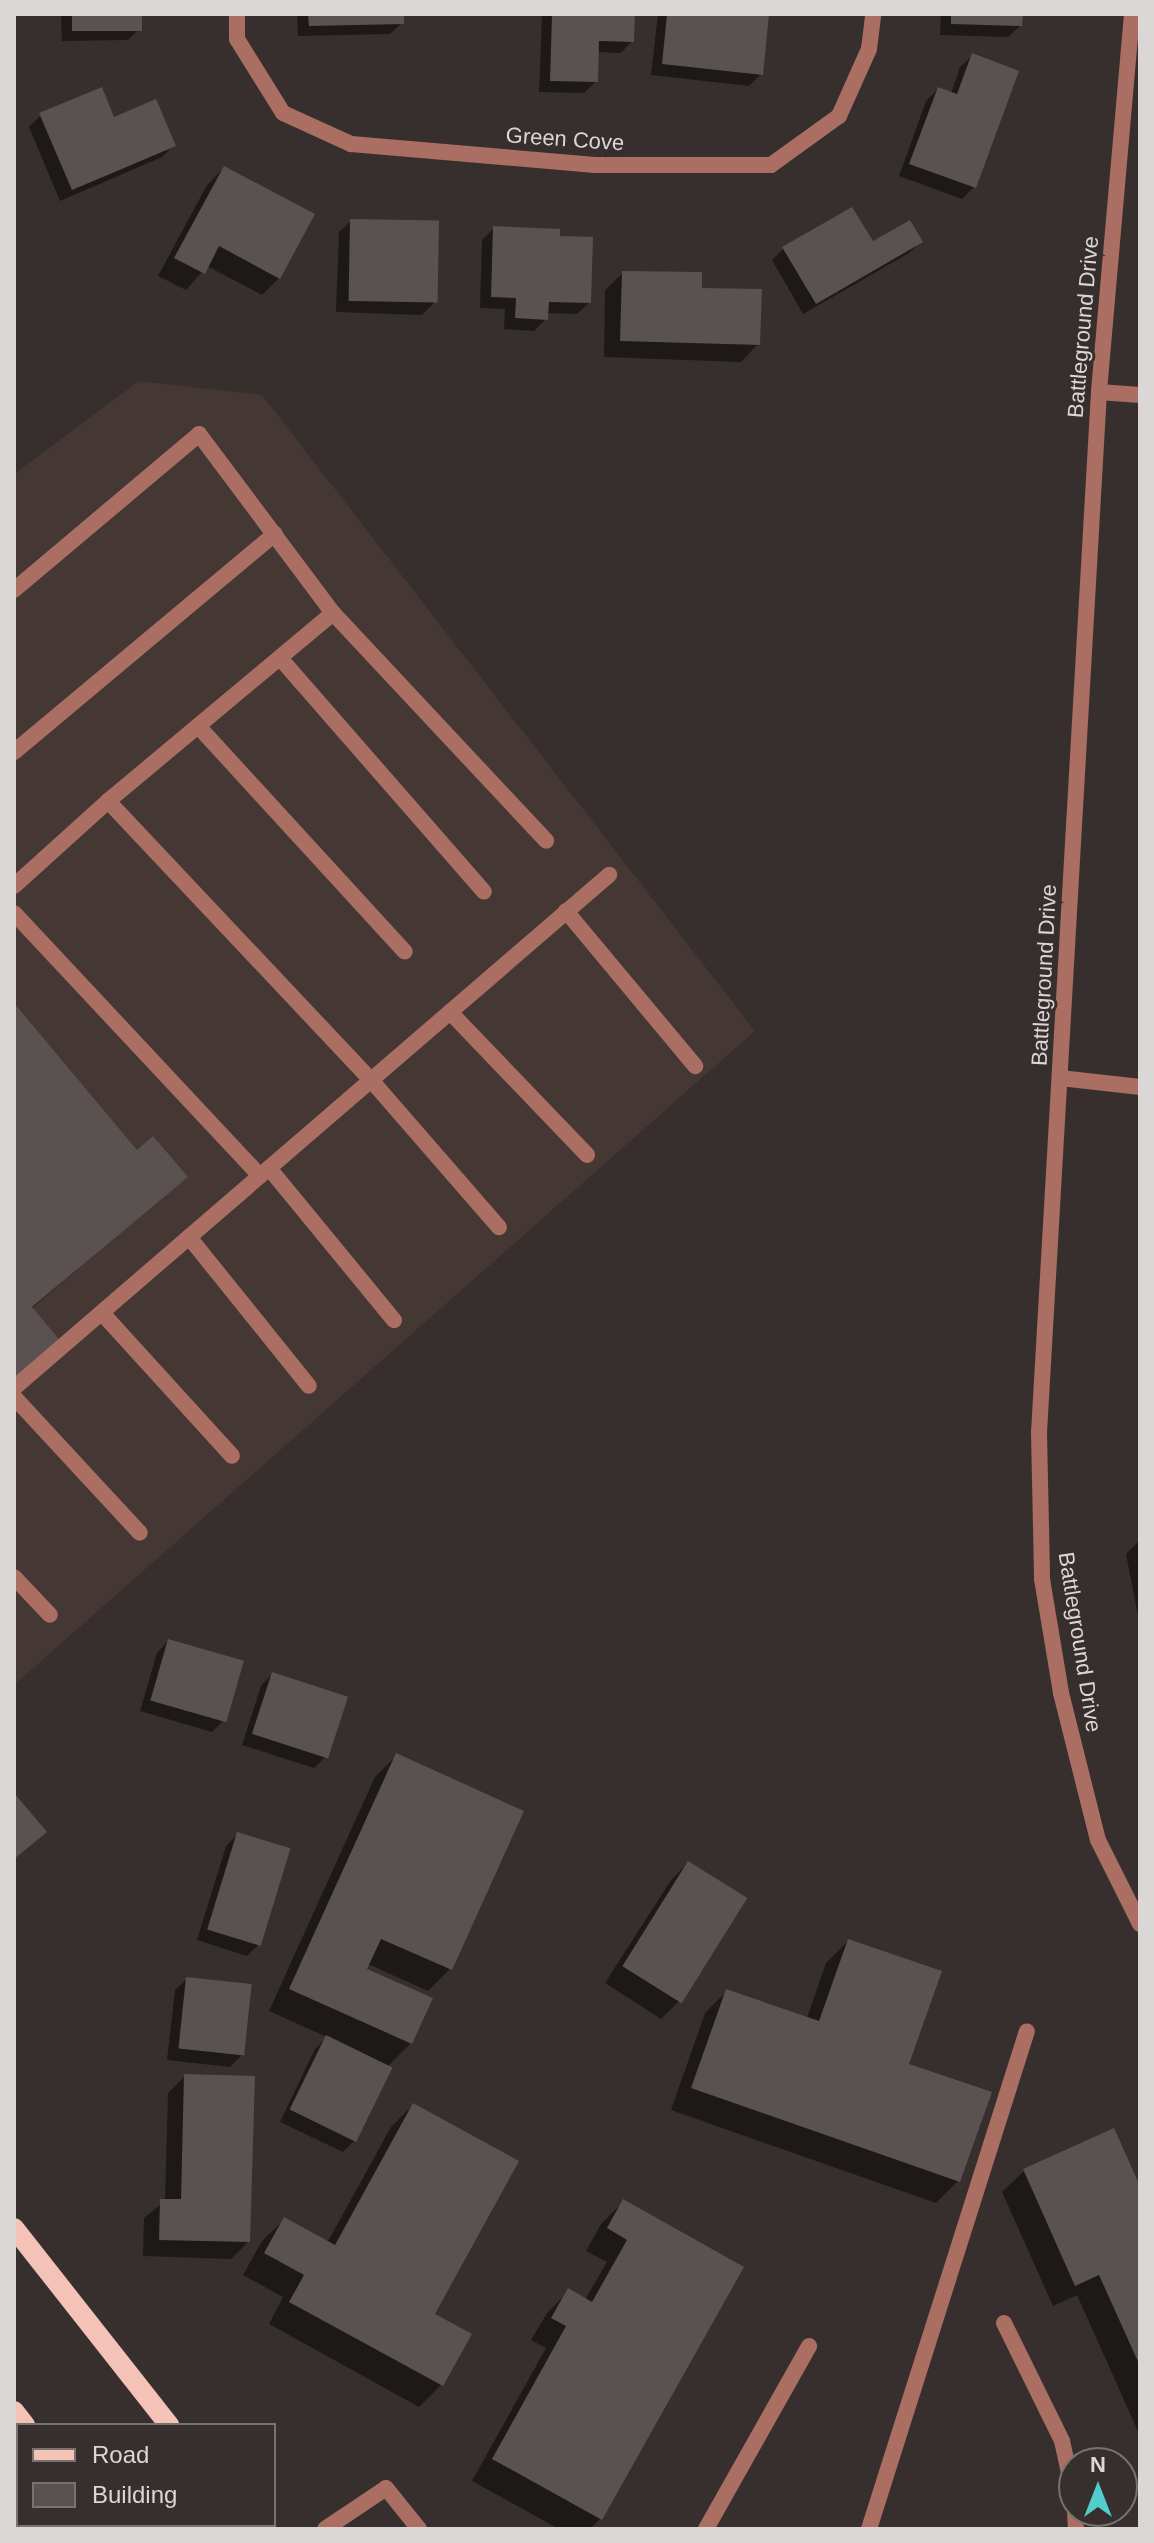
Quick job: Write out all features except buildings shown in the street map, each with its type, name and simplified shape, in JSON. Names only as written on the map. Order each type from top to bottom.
[{"type":"main road","points":[[17,2240],[167,2423]]},
{"type":"street","name":"Green Cove","points":[[237,14],[237,39],[283,113],[351,144],[595,165],[771,165],[839,116],[869,49],[873,14]]},
{"type":"street","name":"Battleground Drive","points":[[1132,14],[1099,392],[1039,1432],[1042,1579],[1061,1693],[1098,1840],[1140,1924]]},
{"type":"street","points":[[1099,392],[1140,395]]},
{"type":"street","points":[[14,590],[199,434],[333,613],[546,841]]},
{"type":"street","points":[[14,752],[275,534]]},
{"type":"street","points":[[14,886],[108,801],[333,613]]},
{"type":"street","points":[[280,658],[484,892]]},
{"type":"street","points":[[198,726],[405,952]]},
{"type":"street","points":[[108,801],[371,1080],[499,1227]]},
{"type":"street","points":[[14,1388],[609,875]]},
{"type":"street","points":[[566,911],[695,1066]]},
{"type":"street","points":[[14,913],[265,1172],[394,1320]]},
{"type":"street","points":[[450,1012],[587,1155]]},
{"type":"street","points":[[1060,1078],[1140,1087]]},
{"type":"street","points":[[189,1237],[309,1386]]},
{"type":"street","points":[[102,1313],[232,1456]]},
{"type":"street","points":[[14,1397],[140,1533]]},
{"type":"street","points":[[14,1577],[50,1615]]},
{"type":"street","points":[[869,2529],[1027,2031]]},
{"type":"street","points":[[1004,2323],[1063,2447]]},
{"type":"street","points":[[706,2529],[809,2346]]},
{"type":"street","points":[[325,2529],[386,2488],[419,2529]]},
{"type":"shaded area","points":[[139,381],[262,395],[755,1031],[14,1685],[14,474]]}]
